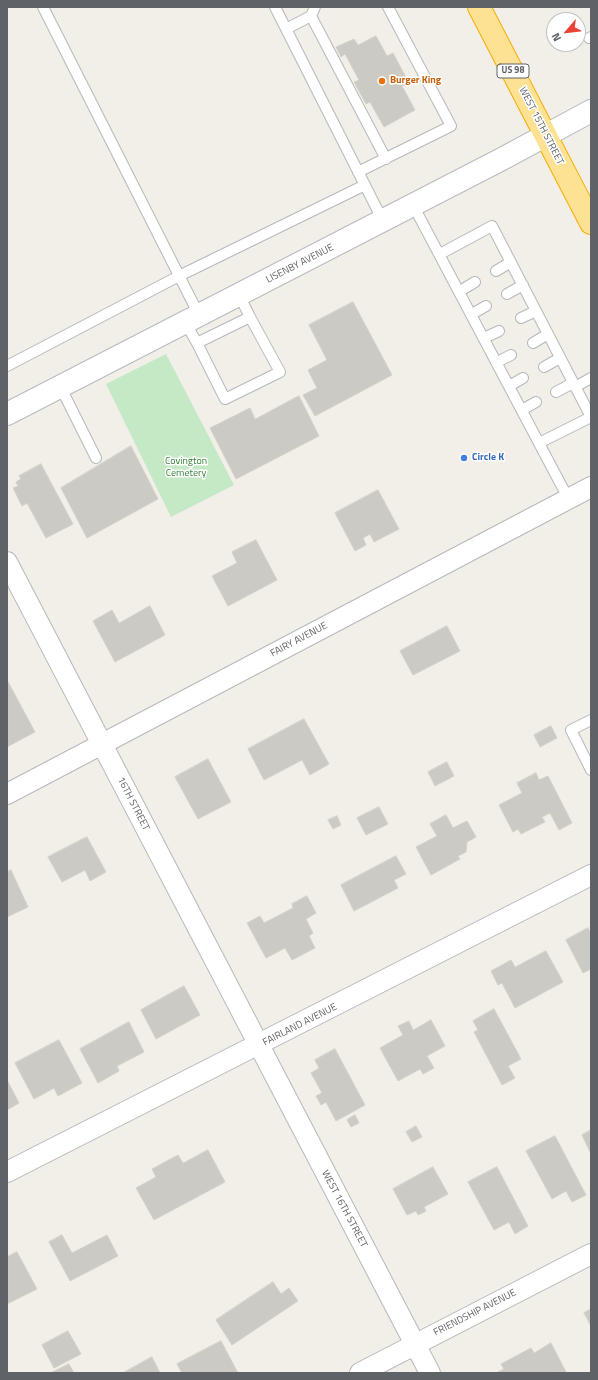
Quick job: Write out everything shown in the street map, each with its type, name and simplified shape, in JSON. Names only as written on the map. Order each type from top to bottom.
[{"type":"highway","name":"WEST 15TH STREET","points":[[479,7],[591,223]]},
{"type":"main road","name":"LISENBY AVENUE","points":[[7,414],[383,221],[591,111]]},
{"type":"street","name":"FAIRY AVENUE","points":[[7,794],[591,486]]},
{"type":"street","name":"16TH STREET","points":[[7,562],[259,1046]]},
{"type":"street","name":"FAIRLAND AVENUE","points":[[7,1172],[259,1046],[591,875]]},
{"type":"street","name":"WEST 16TH STREET","points":[[259,1046],[430,1373]]},
{"type":"street","name":"FRIENDSHIP AVENUE","points":[[360,1373],[591,1254]]},
{"type":"lane","points":[[43,7],[179,276],[192,318],[197,343],[225,399],[280,372],[239,295]]},
{"type":"lane","points":[[274,7],[383,221]]},
{"type":"lane","points":[[358,172],[451,126],[388,7]]},
{"type":"lane","points":[[286,29],[313,12],[386,159]]},
{"type":"lane","points":[[7,366],[179,276],[365,184]]},
{"type":"lane","points":[[413,205],[460,291],[568,498]]},
{"type":"lane","points":[[440,254],[492,226],[511,262],[591,417],[539,443]]},
{"type":"lane","points":[[496,271],[511,262]]},
{"type":"lane","points":[[460,291],[475,282]]},
{"type":"lane","points":[[507,294],[523,285]]},
{"type":"lane","points":[[472,314],[486,306]]},
{"type":"lane","points":[[521,318],[536,311]]},
{"type":"lane","points":[[197,343],[250,317]]},
{"type":"lane","points":[[484,338],[499,331]]},
{"type":"lane","points":[[532,343],[548,334]]},
{"type":"lane","points":[[497,362],[511,355]]},
{"type":"lane","points":[[544,367],[560,358]]},
{"type":"lane","points":[[509,386],[523,378]]},
{"type":"lane","points":[[556,392],[591,378]]},
{"type":"lane","points":[[60,386],[96,458]]},
{"type":"lane","points":[[522,410],[536,402]]},
{"type":"lane","points":[[591,720],[571,730],[591,770]]},
{"type":"green space","name":"Covington Cemetery","points":[[166,354],[234,485],[171,517],[106,384]]},
{"type":"building","name":"Burger King","points":[[376,36],[387,56],[393,53],[409,83],[402,86],[415,110],[384,127],[370,102],[366,104],[354,82],[359,80],[345,54],[341,57],[336,47],[354,39],[358,45]]},
{"type":"building","points":[[353,302],[392,375],[315,416],[303,395],[317,388],[308,370],[327,360],[309,325]]},
{"type":"building","points":[[299,396],[319,436],[236,479],[210,428],[250,408],[255,419]]},
{"type":"building","points":[[131,446],[158,499],[87,538],[61,488]]},
{"type":"building","points":[[41,464],[73,524],[46,538],[27,503],[22,506],[13,488],[18,486],[16,482],[21,479],[19,476]]},
{"type":"building","points":[[378,490],[399,529],[374,542],[370,534],[363,538],[366,545],[355,551],[335,513]]},
{"type":"building","points":[[256,540],[277,580],[228,606],[212,576],[237,563],[232,552]]},
{"type":"building","points":[[150,606],[165,635],[115,662],[93,621],[112,610],[119,623]]},
{"type":"building","points":[[447,626],[460,651],[413,675],[400,651]]},
{"type":"building","points":[[7,680],[35,732],[7,747]]},
{"type":"building","points":[[304,719],[329,764],[310,775],[302,760],[264,780],[248,749]]},
{"type":"building","points":[[551,726],[557,738],[540,747],[534,735]]},
{"type":"building","points":[[208,759],[231,802],[198,819],[175,777]]},
{"type":"building","points":[[447,762],[454,776],[435,786],[428,772]]},
{"type":"building","points":[[536,773],[539,780],[548,776],[572,823],[559,830],[550,813],[542,817],[545,822],[521,834],[518,829],[513,832],[499,805],[522,793],[517,783]]},
{"type":"building","points":[[379,807],[388,824],[366,835],[357,818]]},
{"type":"building","points":[[446,815],[453,828],[467,821],[476,837],[467,842],[466,852],[458,856],[460,859],[431,875],[416,847],[437,836],[430,824]]},
{"type":"building","points":[[337,816],[341,825],[333,829],[328,820]]},
{"type":"building","points":[[87,837],[106,872],[90,881],[85,870],[62,882],[48,857]]},
{"type":"building","points":[[396,856],[406,874],[394,880],[398,888],[354,911],[341,885]]},
{"type":"building","points":[[11,870],[28,907],[7,917],[7,872]]},
{"type":"building","points":[[307,896],[316,913],[306,919],[313,933],[309,936],[315,948],[292,960],[285,948],[266,958],[247,923],[260,916],[264,923],[293,908],[292,904]]},
{"type":"building","points":[[588,928],[591,934],[591,969],[583,973],[566,940]]},
{"type":"building","points":[[546,951],[563,982],[515,1008],[502,983],[498,985],[491,971],[511,960],[515,967]]},
{"type":"building","points":[[184,986],[200,1015],[156,1039],[141,1010]]},
{"type":"building","points":[[494,1009],[521,1059],[508,1066],[515,1078],[502,1085],[474,1032],[478,1030],[473,1021]]},
{"type":"building","points":[[431,1020],[445,1046],[427,1056],[434,1068],[423,1074],[420,1069],[398,1081],[380,1048],[403,1035],[398,1026],[409,1021],[413,1030]]},
{"type":"building","points":[[129,1022],[144,1052],[117,1066],[119,1071],[98,1083],[80,1049]]},
{"type":"building","points":[[59,1040],[82,1083],[58,1096],[54,1088],[34,1099],[15,1063]]},
{"type":"building","points":[[335,1049],[365,1105],[336,1121],[326,1102],[321,1105],[316,1096],[322,1093],[311,1073],[319,1068],[315,1060]]},
{"type":"building","points":[[7,1080],[19,1103],[7,1110]]},
{"type":"building","points":[[355,1115],[359,1123],[351,1127],[347,1120]]},
{"type":"building","points":[[416,1126],[422,1137],[412,1142],[406,1132]]},
{"type":"building","points":[[591,1130],[591,1154],[582,1135]]},
{"type":"building","points":[[555,1136],[586,1195],[572,1202],[566,1191],[552,1199],[526,1151]]},
{"type":"building","points":[[208,1150],[225,1182],[154,1220],[136,1188],[156,1177],[152,1169],[178,1155],[183,1163]]},
{"type":"building","points":[[433,1167],[448,1194],[424,1207],[426,1211],[418,1215],[416,1211],[407,1215],[393,1189]]},
{"type":"building","points":[[497,1167],[528,1226],[515,1234],[509,1222],[494,1230],[468,1182]]},
{"type":"building","points":[[62,1235],[72,1253],[107,1235],[118,1256],[70,1281],[49,1242]]},
{"type":"building","points":[[17,1252],[37,1289],[7,1304],[7,1257]]},
{"type":"building","points":[[273,1282],[281,1294],[289,1288],[298,1301],[232,1345],[216,1320]]},
{"type":"building","points":[[591,1309],[591,1326],[584,1313]]},
{"type":"building","points":[[68,1331],[81,1354],[54,1368],[42,1345]]},
{"type":"building","points":[[221,1341],[238,1373],[182,1373],[177,1364]]},
{"type":"building","points":[[551,1343],[566,1372],[496,1373],[504,1369],[501,1364],[531,1348],[534,1353]]},
{"type":"building","points":[[152,1357],[160,1373],[123,1373]]},
{"type":"building","points":[[69,1364],[74,1373],[51,1373]]},
{"type":"place","name":"Burger King","points":[[382,81]]},
{"type":"place","name":"Circle K","points":[[464,458]]}]
